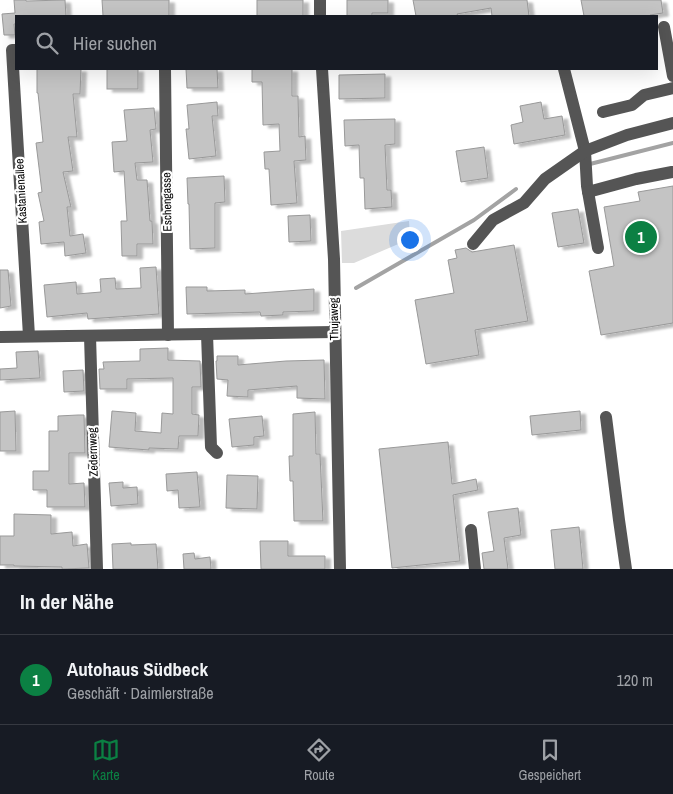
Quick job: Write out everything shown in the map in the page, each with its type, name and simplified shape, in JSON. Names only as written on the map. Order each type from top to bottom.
[{"type":"street","points":[[320,0],[320,15]]},
{"type":"street","points":[[664,27],[673,76]]},
{"type":"street","name":"Kastanienallee","points":[[15,50],[12,50],[29,336]]},
{"type":"street","name":"Eschengasse","points":[[165,70],[168,334]]},
{"type":"street","name":"Thujaweg","points":[[322,70],[334,259],[340,569]]},
{"type":"street","points":[[564,70],[585,151],[588,192],[598,248]]},
{"type":"street","points":[[603,112],[632,105],[644,95],[673,88]]},
{"type":"street","points":[[473,244],[493,220],[524,202],[545,179],[585,151],[627,135],[673,123]]},
{"type":"street","points":[[588,192],[636,179],[672,172]]},
{"type":"street","points":[[0,337],[334,332]]},
{"type":"street","points":[[207,334],[211,447],[217,453]]},
{"type":"street","name":"Zedernweg","points":[[90,336],[97,569]]},
{"type":"street","points":[[606,418],[626,569]]},
{"type":"street","points":[[471,530],[476,569]]},
{"type":"shaded area","points":[[409,221],[410,239],[354,263],[342,263],[341,231]]},
{"type":"building","points":[[14,0],[65,0],[66,15],[15,15],[15,35],[4,35],[2,14],[15,13]]},
{"type":"building","points":[[102,0],[169,0],[169,15],[103,15]]},
{"type":"building","points":[[257,0],[303,0],[303,15],[257,15]]},
{"type":"building","points":[[347,0],[388,0],[388,13],[347,15]]},
{"type":"building","points":[[413,0],[527,0],[529,15],[492,15],[491,8],[458,15],[416,15]]},
{"type":"building","points":[[581,0],[661,0],[663,13],[650,15],[584,15]]},
{"type":"building","points":[[37,70],[81,70],[80,94],[73,94],[77,137],[68,137],[73,171],[63,172],[71,207],[67,207],[70,236],[83,234],[86,253],[65,256],[64,242],[41,244],[39,222],[44,221],[38,193],[42,192],[36,143],[43,142],[37,93]]},
{"type":"building","points":[[107,70],[138,70],[138,89],[107,89]]},
{"type":"building","points":[[186,70],[217,70],[218,88],[187,88]]},
{"type":"building","points":[[252,70],[292,70],[292,96],[298,96],[299,137],[305,136],[306,160],[294,161],[297,203],[271,205],[269,169],[265,169],[264,152],[280,151],[279,124],[263,125],[262,82],[252,82]]},
{"type":"building","points":[[385,74],[385,98],[339,99],[339,75]]},
{"type":"building","points":[[217,102],[218,116],[212,116],[216,156],[189,159],[186,129],[189,129],[187,105]]},
{"type":"building","points":[[541,102],[544,119],[562,116],[565,135],[514,144],[511,125],[523,122],[520,106]]},
{"type":"building","points":[[154,108],[156,129],[150,130],[153,162],[135,163],[137,180],[147,180],[153,244],[137,244],[137,256],[122,256],[121,221],[127,221],[124,171],[114,172],[112,142],[127,141],[124,110]]},
{"type":"building","points":[[395,119],[395,144],[385,145],[387,190],[391,190],[392,207],[365,209],[364,178],[360,178],[359,145],[345,146],[344,120]]},
{"type":"building","points":[[484,147],[488,178],[461,182],[456,151]]},
{"type":"building","points":[[224,176],[225,202],[215,203],[215,248],[190,249],[187,178]]},
{"type":"building","points":[[673,186],[673,323],[601,335],[589,271],[614,266],[604,207],[640,201],[638,192]]},
{"type":"building","points":[[578,209],[584,243],[558,247],[552,213]]},
{"type":"building","points":[[310,215],[311,241],[289,242],[288,216]]},
{"type":"building","points":[[514,245],[528,321],[475,330],[479,355],[426,364],[415,300],[454,293],[448,260],[457,258],[455,250],[466,248],[472,252]]},
{"type":"building","points":[[156,267],[159,314],[88,319],[87,313],[47,317],[44,285],[76,282],[77,294],[101,292],[100,279],[115,278],[116,289],[141,288],[140,268]]},
{"type":"building","points":[[0,270],[8,270],[11,306],[0,308]]},
{"type":"building","points":[[186,287],[207,287],[207,291],[245,290],[245,294],[314,289],[314,311],[283,312],[283,315],[261,316],[260,312],[187,314]]},
{"type":"building","points":[[168,348],[168,360],[200,361],[201,387],[192,387],[192,414],[199,415],[198,436],[179,436],[178,449],[149,448],[149,450],[109,447],[112,411],[136,413],[135,431],[161,433],[162,413],[173,414],[173,378],[127,379],[127,389],[100,389],[99,369],[104,369],[103,362],[140,361],[140,349]]},
{"type":"building","points":[[38,351],[40,378],[0,380],[0,369],[17,368],[16,352]]},
{"type":"building","points":[[217,356],[238,356],[238,365],[324,360],[325,399],[297,398],[297,386],[248,390],[248,397],[227,396],[228,380],[217,379]]},
{"type":"building","points":[[83,370],[84,391],[64,392],[63,371]]},
{"type":"building","points":[[15,411],[16,451],[0,451],[0,412]]},
{"type":"building","points":[[580,411],[581,430],[532,435],[530,416]]},
{"type":"building","points":[[315,412],[316,454],[320,454],[323,521],[294,521],[293,481],[290,481],[289,456],[293,456],[293,414]]},
{"type":"building","points":[[84,415],[85,453],[69,453],[69,484],[84,483],[85,507],[47,507],[47,490],[33,490],[33,471],[49,471],[49,431],[58,431],[58,416]]},
{"type":"building","points":[[262,416],[264,436],[254,437],[254,445],[232,447],[229,419]]},
{"type":"building","points":[[448,442],[452,484],[476,479],[478,490],[453,495],[460,561],[392,568],[379,449]]},
{"type":"building","points":[[197,472],[200,507],[179,508],[178,490],[167,491],[166,474]]},
{"type":"building","points":[[227,475],[258,476],[257,509],[226,508]]},
{"type":"building","points":[[123,482],[123,488],[137,487],[138,504],[111,506],[109,483]]},
{"type":"building","points":[[518,508],[521,535],[504,538],[508,569],[484,569],[482,553],[494,551],[488,512]]},
{"type":"building","points":[[14,514],[51,515],[51,534],[72,532],[73,546],[87,544],[89,568],[62,569],[62,567],[0,565],[0,536],[14,536]]},
{"type":"building","points":[[579,527],[583,569],[555,569],[551,530]]},
{"type":"building","points":[[260,541],[288,541],[288,556],[325,556],[325,569],[261,569]]},
{"type":"building","points":[[131,543],[131,545],[156,544],[158,569],[113,569],[112,544]]},
{"type":"building","points":[[194,553],[195,559],[210,557],[211,569],[184,569],[183,554]]},
{"type":"waterway","points":[[590,164],[673,143]]},
{"type":"waterway","points":[[356,288],[474,220],[516,189]]},
{"type":"place","name":"Autohaus Südbeck","points":[[641,237]]}]
